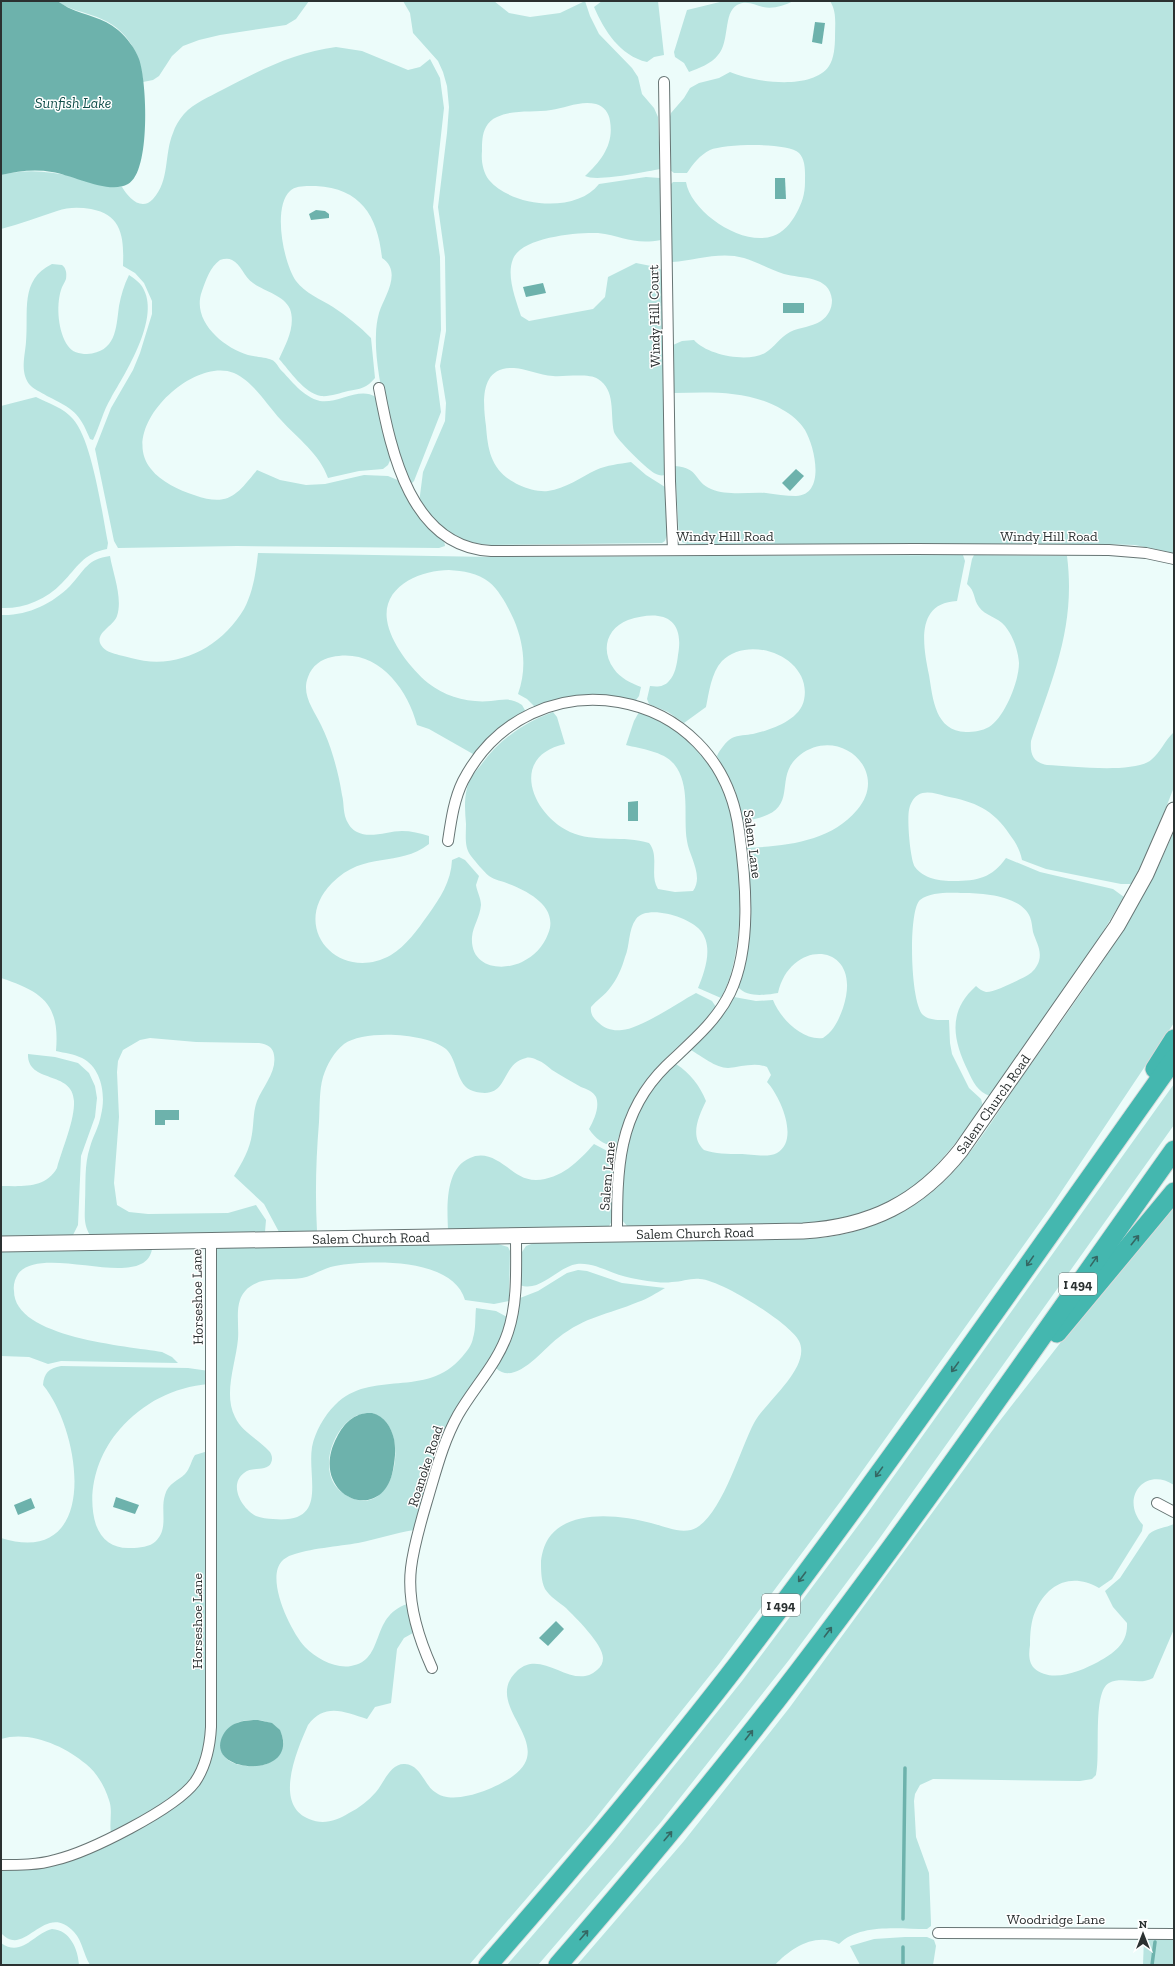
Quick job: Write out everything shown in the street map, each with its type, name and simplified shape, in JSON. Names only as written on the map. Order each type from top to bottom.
[{"type":"highway","points":[[1053,1229],[1174,1038]]},
{"type":"highway","name":"I 494","points":[[488,1965],[602,1833],[745,1654],[854,1507],[1174,1059]]},
{"type":"highway","name":"I 494","points":[[558,1965],[672,1831],[776,1700],[886,1554],[1174,1150]]},
{"type":"highway","points":[[982,1419],[1080,1306],[1174,1192]]},
{"type":"street","name":"Windy Hill Court","points":[[664,82],[670,474],[673,550]]},
{"type":"street","name":"Windy Hill Road","points":[[379,388],[391,442],[407,487],[419,509],[431,523],[454,542],[470,548],[491,551],[1108,550],[1146,553],[1174,559]]},
{"type":"street","name":"Salem Lane","points":[[448,841],[451,820],[461,787],[473,766],[488,747],[505,731],[526,718],[543,710],[567,703],[587,701],[616,702],[641,707],[665,717],[685,731],[703,747],[714,762],[730,792],[738,822],[744,884],[744,935],[739,968],[731,991],[714,1018],[652,1081],[636,1106],[627,1127],[621,1150],[618,1177],[617,1234]]},
{"type":"street","name":"Salem Church Road","points":[[1,1244],[803,1231],[832,1229],[871,1219],[899,1205],[918,1193],[939,1175],[961,1150],[1097,956],[1136,894],[1174,810]]},
{"type":"street","name":"Roanoke Road","points":[[432,1668],[421,1641],[412,1604],[410,1577],[413,1556],[446,1438],[462,1408],[496,1359],[508,1333],[514,1302],[516,1236]]},
{"type":"street","name":"Horseshoe Lane","points":[[1,1865],[33,1864],[58,1860],[89,1848],[172,1803],[196,1780],[205,1761],[211,1735],[211,1240]]},
{"type":"street","points":[[1157,1503],[1174,1512]]},
{"type":"street","name":"Woodridge Lane","points":[[938,1933],[1174,1934]]},
{"type":"shaded area","points":[[56,1],[309,1],[296,19],[286,25],[220,35],[183,46],[172,56],[159,76],[153,80],[143,82],[138,59],[134,49],[121,32],[103,19]]},
{"type":"shaded area","points":[[403,1],[494,1],[509,13],[530,17],[560,13],[585,1],[590,16],[599,34],[632,68],[638,77],[642,94],[654,108],[658,117],[660,169],[610,177],[591,178],[585,176],[597,164],[605,151],[611,129],[606,110],[599,105],[590,103],[544,111],[510,113],[495,118],[488,124],[484,133],[482,142],[482,159],[487,177],[499,189],[528,201],[544,203],[560,203],[575,200],[589,194],[599,184],[646,177],[660,178],[661,240],[635,241],[598,233],[551,237],[527,246],[518,252],[513,259],[511,266],[511,280],[521,316],[529,321],[593,309],[605,297],[608,277],[636,263],[656,267],[662,270],[665,475],[658,475],[650,470],[616,436],[614,432],[608,389],[594,377],[553,376],[514,368],[503,369],[494,373],[489,379],[484,397],[484,407],[488,445],[493,461],[503,474],[519,485],[537,491],[554,490],[600,468],[631,462],[646,475],[665,487],[667,535],[665,541],[662,543],[478,544],[458,538],[450,533],[434,520],[419,503],[423,472],[445,421],[446,403],[440,366],[446,331],[445,257],[438,207],[449,107],[447,86],[443,72],[438,61],[413,33],[410,13]]},
{"type":"shaded area","points":[[602,1],[658,1],[664,55],[654,57],[647,62],[637,59],[621,48],[608,33],[594,7]]},
{"type":"shaded area","points":[[724,1],[793,1],[782,6],[771,8],[747,3],[737,5],[730,14],[724,43],[718,55],[708,63],[689,72],[684,63],[675,57],[674,52],[687,10]]},
{"type":"shaded area","points":[[830,1],[1174,1],[1174,553],[1135,545],[1102,544],[687,544],[682,542],[679,538],[675,466],[689,469],[702,483],[711,489],[718,491],[796,496],[805,494],[811,488],[815,479],[816,469],[809,438],[801,424],[795,418],[770,403],[730,394],[702,392],[674,393],[673,345],[682,341],[694,340],[708,350],[728,356],[757,356],[768,351],[790,332],[814,325],[821,321],[829,312],[832,300],[830,292],[826,286],[820,282],[784,274],[744,258],[726,255],[672,262],[671,184],[673,182],[686,182],[697,205],[720,224],[733,232],[761,238],[777,235],[792,221],[803,198],[805,175],[803,159],[799,153],[793,149],[756,145],[729,146],[710,150],[697,160],[687,173],[674,173],[670,170],[669,120],[671,113],[684,98],[690,88],[699,83],[719,78],[730,72],[753,79],[782,82],[796,82],[810,79],[821,74],[831,63],[835,41],[834,9]]},
{"type":"shaded area","points":[[336,47],[362,51],[408,70],[420,67],[430,59],[440,78],[444,108],[433,207],[440,257],[441,330],[435,366],[441,412],[414,481],[410,485],[398,451],[386,411],[378,370],[376,351],[377,324],[379,313],[390,285],[392,277],[391,270],[382,258],[376,230],[364,207],[356,199],[345,192],[332,188],[316,186],[302,186],[295,188],[290,191],[285,199],[281,222],[287,262],[296,281],[304,289],[343,314],[371,338],[375,378],[360,389],[331,395],[321,396],[309,391],[279,359],[291,328],[292,315],[290,309],[279,297],[253,283],[238,264],[230,259],[220,260],[211,270],[202,291],[200,302],[201,312],[211,331],[228,346],[248,355],[267,358],[273,361],[298,388],[314,399],[327,401],[363,393],[376,397],[392,456],[388,465],[383,469],[359,471],[328,478],[314,454],[281,420],[248,382],[234,373],[217,371],[199,375],[181,385],[164,399],[152,416],[144,434],[143,452],[151,469],[165,482],[188,493],[215,500],[230,497],[237,492],[257,470],[280,480],[306,485],[325,484],[364,475],[388,476],[400,481],[444,540],[445,546],[439,548],[237,546],[118,548],[114,541],[95,449],[111,408],[133,370],[140,353],[152,314],[152,301],[144,283],[135,273],[123,266],[122,238],[119,230],[110,217],[102,212],[82,208],[65,209],[1,229],[1,175],[30,171],[71,176],[113,187],[122,187],[135,202],[140,204],[148,203],[153,199],[162,184],[170,141],[176,125],[188,110],[197,103],[277,63],[306,53]]},
{"type":"shaded area","points":[[52,264],[62,265],[66,271],[66,279],[59,296],[58,311],[62,334],[70,348],[81,354],[97,352],[104,349],[113,338],[124,286],[129,275],[141,285],[148,302],[147,316],[139,346],[108,403],[93,440],[90,439],[82,423],[74,412],[33,387],[26,379],[24,363],[27,331],[27,308],[30,288],[34,279]]},
{"type":"shaded area","points":[[36,397],[65,412],[73,419],[80,429],[91,460],[108,543],[107,549],[92,554],[86,558],[56,589],[41,599],[18,607],[1,608],[1,406]]},
{"type":"shaded area","points":[[258,553],[491,557],[963,555],[965,561],[957,601],[943,604],[934,609],[928,618],[924,639],[932,694],[937,712],[948,726],[956,730],[966,732],[978,731],[989,727],[995,722],[1006,707],[1014,689],[1019,663],[1015,643],[1008,630],[999,620],[982,610],[977,604],[972,590],[967,584],[974,555],[1067,556],[1069,581],[1065,628],[1061,651],[1031,741],[1033,757],[1038,762],[1047,765],[1086,768],[1131,767],[1151,760],[1174,732],[1174,787],[1155,836],[1132,884],[1121,884],[1046,869],[1022,860],[1016,844],[1004,826],[982,808],[965,801],[935,793],[924,793],[916,796],[912,801],[909,810],[908,822],[910,848],[915,867],[928,877],[949,881],[977,879],[995,870],[1006,858],[1040,872],[1113,889],[1124,897],[1101,935],[990,1096],[982,1092],[976,1086],[963,1060],[956,1037],[957,1016],[960,1006],[976,986],[981,990],[990,992],[1030,974],[1035,969],[1039,961],[1040,953],[1030,917],[1026,910],[1019,904],[1011,900],[991,895],[972,893],[942,893],[930,895],[920,900],[916,907],[912,938],[913,976],[915,993],[919,1007],[923,1015],[926,1017],[936,1020],[949,1020],[952,1054],[969,1088],[981,1099],[983,1106],[946,1155],[928,1174],[909,1190],[888,1202],[864,1212],[836,1219],[803,1224],[627,1226],[622,1220],[623,1187],[626,1155],[634,1124],[640,1109],[652,1090],[676,1064],[686,1071],[694,1080],[706,1101],[698,1119],[696,1132],[699,1144],[704,1150],[722,1154],[764,1156],[777,1153],[784,1147],[787,1138],[786,1118],[777,1097],[767,1082],[771,1075],[767,1067],[752,1065],[728,1068],[723,1067],[709,1061],[691,1050],[718,1021],[734,997],[756,1001],[773,1000],[786,1021],[807,1036],[823,1038],[836,1024],[843,1008],[847,986],[844,970],[836,959],[824,954],[810,955],[797,962],[785,975],[778,993],[757,995],[746,993],[738,987],[747,953],[749,936],[749,883],[746,848],[792,844],[821,836],[846,821],[857,810],[866,795],[868,781],[864,768],[856,757],[844,749],[830,745],[815,747],[800,755],[791,764],[787,774],[781,803],[775,811],[763,817],[743,821],[735,790],[717,756],[723,746],[732,738],[753,734],[776,727],[797,713],[804,700],[804,685],[799,672],[789,662],[777,654],[763,650],[748,649],[734,653],[722,661],[715,671],[706,707],[684,723],[668,712],[649,704],[647,699],[650,686],[663,685],[673,676],[678,655],[679,642],[678,632],[674,624],[668,619],[651,615],[628,620],[621,624],[615,628],[608,640],[607,654],[616,672],[626,680],[641,687],[639,696],[636,700],[585,696],[573,697],[535,707],[527,699],[518,694],[523,675],[523,657],[520,638],[509,610],[493,586],[480,576],[460,571],[438,571],[416,577],[397,589],[387,608],[387,620],[392,637],[408,663],[428,683],[442,692],[458,698],[474,701],[511,700],[522,705],[526,712],[497,731],[475,754],[473,754],[429,729],[417,725],[406,697],[387,673],[376,664],[362,658],[348,655],[328,658],[314,666],[306,684],[307,696],[325,733],[332,752],[343,798],[345,816],[349,825],[355,831],[368,835],[409,831],[429,836],[429,844],[417,851],[405,856],[369,862],[357,866],[344,873],[332,883],[320,900],[315,917],[318,933],[326,947],[338,957],[354,962],[372,962],[391,955],[402,947],[411,937],[432,909],[441,896],[447,883],[450,875],[452,860],[459,857],[465,860],[479,876],[476,885],[481,905],[472,937],[476,955],[481,961],[496,966],[505,967],[522,962],[538,951],[548,934],[550,916],[546,909],[533,896],[517,887],[493,879],[471,856],[467,849],[466,841],[465,802],[467,788],[474,773],[488,756],[512,733],[532,721],[553,712],[557,717],[565,744],[548,750],[537,760],[532,772],[532,786],[537,799],[545,812],[556,824],[579,835],[599,838],[629,839],[649,843],[654,854],[654,878],[658,889],[675,892],[693,891],[697,879],[695,866],[687,841],[685,791],[683,781],[674,764],[664,756],[652,751],[626,745],[634,721],[639,712],[663,723],[693,745],[702,754],[717,776],[726,797],[733,824],[738,855],[740,887],[736,950],[730,977],[721,998],[698,988],[707,959],[707,943],[700,930],[695,925],[678,917],[658,912],[641,915],[636,919],[633,923],[627,953],[613,985],[591,1007],[592,1014],[596,1020],[604,1027],[612,1030],[630,1028],[649,1020],[696,993],[712,1001],[716,1007],[661,1063],[644,1083],[631,1105],[616,1145],[604,1143],[594,1136],[589,1129],[597,1109],[596,1097],[593,1093],[534,1059],[527,1058],[517,1062],[499,1087],[493,1091],[485,1093],[473,1091],[467,1088],[463,1084],[453,1060],[446,1049],[425,1039],[411,1036],[380,1035],[353,1039],[344,1044],[329,1063],[323,1077],[321,1088],[316,1176],[317,1231],[279,1232],[264,1204],[234,1176],[248,1150],[257,1101],[272,1073],[274,1055],[271,1048],[265,1044],[259,1043],[196,1042],[150,1038],[140,1040],[123,1050],[118,1061],[119,1117],[114,1183],[117,1205],[129,1212],[148,1214],[228,1213],[256,1205],[266,1220],[265,1232],[90,1235],[86,1227],[85,1219],[86,1168],[88,1154],[99,1124],[102,1108],[103,1099],[101,1083],[94,1068],[82,1058],[56,1051],[57,1035],[55,1022],[46,1002],[28,989],[1,978],[1,615],[11,615],[38,608],[63,592],[91,563],[102,557],[110,556],[117,586],[119,609],[115,620],[100,637],[103,648],[114,654],[148,661],[164,661],[180,658],[196,653],[210,645],[223,635],[234,623],[244,609],[250,596]]},
{"type":"shaded area","points":[[1174,831],[1174,1023],[1051,1207],[843,1498],[719,1664],[591,1824],[469,1965],[90,1965],[77,1936],[63,1924],[53,1922],[44,1925],[18,1940],[10,1939],[1,1933],[1,1871],[46,1866],[156,1816],[208,1762],[214,1255],[217,1248],[498,1244],[508,1247],[510,1251],[509,1301],[494,1304],[465,1300],[457,1286],[444,1276],[428,1269],[388,1263],[335,1266],[302,1278],[262,1281],[249,1287],[244,1292],[239,1304],[238,1339],[230,1389],[232,1408],[238,1422],[269,1451],[272,1458],[269,1466],[247,1471],[239,1478],[237,1490],[239,1496],[246,1508],[256,1516],[269,1519],[291,1519],[302,1514],[309,1507],[312,1497],[311,1459],[313,1441],[320,1424],[335,1405],[350,1394],[365,1388],[415,1381],[432,1377],[447,1370],[462,1357],[472,1343],[475,1331],[476,1308],[496,1311],[507,1317],[494,1352],[459,1404],[441,1436],[414,1530],[358,1543],[315,1549],[291,1555],[282,1561],[278,1569],[276,1580],[282,1605],[299,1640],[305,1647],[326,1662],[339,1666],[351,1666],[362,1662],[369,1656],[387,1618],[395,1610],[407,1604],[413,1633],[404,1638],[397,1649],[391,1703],[375,1707],[367,1719],[343,1712],[328,1711],[321,1713],[308,1725],[298,1748],[291,1776],[290,1790],[292,1802],[298,1812],[309,1819],[319,1822],[339,1818],[367,1801],[376,1792],[391,1770],[405,1764],[410,1765],[419,1771],[431,1789],[443,1796],[453,1798],[463,1797],[497,1786],[513,1776],[525,1763],[528,1750],[525,1737],[511,1710],[507,1697],[508,1683],[518,1670],[528,1665],[538,1664],[578,1676],[588,1675],[598,1669],[603,1662],[602,1652],[594,1638],[566,1608],[552,1597],[545,1589],[541,1572],[541,1561],[544,1547],[551,1535],[560,1527],[572,1521],[598,1516],[612,1516],[639,1520],[681,1531],[691,1530],[701,1524],[711,1514],[720,1499],[754,1423],[786,1384],[799,1362],[801,1351],[799,1341],[783,1324],[738,1294],[710,1281],[696,1279],[652,1282],[624,1276],[590,1265],[577,1264],[562,1270],[535,1286],[527,1287],[520,1285],[522,1252],[526,1246],[534,1243],[821,1238],[853,1232],[883,1222],[898,1215],[938,1187],[973,1149],[1105,958],[1124,928],[1159,864]],"holes":[[[368,1413],[383,1419],[392,1432],[395,1449],[394,1468],[387,1485],[377,1497],[362,1501],[343,1493],[335,1486],[329,1466],[330,1455],[337,1434],[351,1419],[361,1414]],[[258,1720],[271,1724],[280,1731],[283,1740],[282,1749],[276,1758],[267,1764],[253,1766],[236,1764],[229,1761],[224,1756],[221,1744],[226,1732],[239,1722]]]},
{"type":"shaded area","points":[[28,1054],[55,1057],[78,1063],[89,1073],[95,1086],[97,1098],[95,1117],[81,1156],[78,1225],[73,1235],[1,1236],[1,1186],[32,1185],[46,1180],[52,1175],[57,1168],[74,1109],[72,1091],[59,1080],[35,1070],[30,1063]]},
{"type":"shaded area","points":[[1174,1084],[1174,1125],[879,1539],[789,1660],[661,1822],[538,1965],[507,1965],[613,1842],[742,1681],[866,1515]]},
{"type":"shaded area","points":[[594,1144],[615,1155],[612,1221],[609,1226],[448,1229],[448,1200],[452,1179],[456,1170],[462,1163],[470,1158],[480,1156],[490,1157],[524,1178],[536,1180],[545,1179],[561,1173],[575,1163]]},
{"type":"shaded area","points":[[1174,1203],[1174,1485],[1163,1480],[1154,1479],[1145,1482],[1139,1488],[1135,1495],[1134,1505],[1136,1515],[1143,1525],[1142,1531],[1112,1579],[1099,1588],[1089,1583],[1079,1581],[1061,1583],[1053,1587],[1040,1602],[1031,1628],[1030,1660],[1032,1666],[1041,1673],[1057,1676],[1075,1672],[1098,1662],[1109,1655],[1119,1647],[1125,1637],[1127,1623],[1113,1607],[1105,1591],[1120,1578],[1149,1534],[1158,1529],[1174,1524],[1174,1629],[1153,1678],[1143,1681],[1114,1681],[1109,1683],[1104,1689],[1100,1698],[1096,1775],[1092,1779],[1080,1781],[933,1779],[920,1785],[915,1794],[914,1801],[916,1837],[929,1873],[931,1926],[927,1929],[893,1928],[869,1930],[848,1937],[839,1944],[822,1940],[813,1941],[796,1948],[775,1965],[577,1965],[684,1841],[790,1707],[995,1427],[1085,1311]]},
{"type":"shaded area","points":[[152,1249],[145,1261],[131,1267],[113,1268],[48,1263],[30,1266],[18,1274],[14,1282],[14,1291],[19,1307],[32,1320],[52,1329],[75,1337],[125,1347],[162,1352],[172,1357],[178,1363],[61,1361],[48,1364],[29,1357],[1,1356],[1,1251]]},
{"type":"shaded area","points":[[578,1270],[587,1271],[622,1283],[665,1288],[642,1301],[587,1320],[578,1325],[558,1338],[520,1370],[512,1373],[504,1373],[496,1368],[512,1334],[520,1298],[538,1291],[567,1273]]},
{"type":"shaded area","points":[[61,1366],[188,1368],[209,1371],[209,1384],[183,1389],[160,1398],[139,1411],[120,1429],[105,1450],[93,1487],[93,1513],[96,1525],[105,1540],[119,1547],[125,1548],[137,1548],[151,1545],[160,1536],[162,1530],[166,1491],[187,1472],[195,1455],[208,1451],[208,1735],[198,1769],[189,1783],[169,1801],[111,1833],[111,1808],[107,1795],[97,1776],[86,1764],[68,1751],[46,1741],[23,1737],[1,1739],[1,1538],[33,1542],[55,1534],[69,1516],[74,1491],[73,1462],[67,1433],[56,1406],[43,1385],[46,1374],[53,1368]]},
{"type":"shaded area","points":[[52,1929],[64,1933],[72,1941],[77,1953],[79,1965],[1,1965],[1,1943],[8,1947],[15,1948],[28,1943],[39,1935]]},
{"type":"shaded area","points":[[927,1937],[934,1940],[936,1946],[933,1965],[860,1965],[850,1946],[874,1939]]},
{"type":"shaded area","points":[[1144,1938],[1174,1938],[1174,1965],[1143,1965]]},
{"type":"water","name":"Sunfish Lake","points":[[1,1],[56,1],[75,11],[106,22],[125,36],[133,47],[139,59],[142,70],[145,125],[141,162],[135,176],[128,184],[120,187],[101,186],[61,174],[39,171],[1,175]]},
{"type":"water","points":[[815,22],[825,23],[822,44],[812,42]]},
{"type":"water","points":[[775,178],[785,178],[786,199],[775,199]]},
{"type":"water","points":[[316,210],[325,211],[329,214],[329,218],[311,220],[309,214]]},
{"type":"water","points":[[543,283],[546,293],[526,297],[523,287]]},
{"type":"water","points":[[783,303],[804,303],[804,313],[783,313]]},
{"type":"water","points":[[796,469],[804,476],[790,491],[782,483]]},
{"type":"water","points":[[638,801],[638,821],[628,821],[628,802]]},
{"type":"water","points":[[155,1110],[179,1110],[179,1120],[165,1120],[165,1125],[155,1125]]},
{"type":"water","points":[[372,1413],[377,1414],[384,1419],[389,1426],[394,1439],[395,1458],[393,1470],[386,1488],[375,1497],[362,1500],[349,1497],[338,1488],[331,1475],[330,1457],[337,1437],[343,1427],[355,1416]]},
{"type":"water","points":[[116,1497],[139,1505],[135,1514],[113,1507]]},
{"type":"water","points":[[31,1498],[35,1508],[18,1515],[14,1505]]},
{"type":"water","points":[[556,1621],[564,1629],[548,1646],[539,1638]]},
{"type":"water","points":[[258,1720],[272,1723],[280,1730],[283,1746],[277,1758],[266,1764],[252,1766],[238,1764],[226,1758],[220,1748],[223,1735],[229,1727],[238,1723]]},
{"type":"waterway","points":[[903,1919],[905,1768]]},
{"type":"waterway","points":[[1152,1965],[1155,1942]]},
{"type":"waterway","points":[[903,1947],[903,1965]]}]
